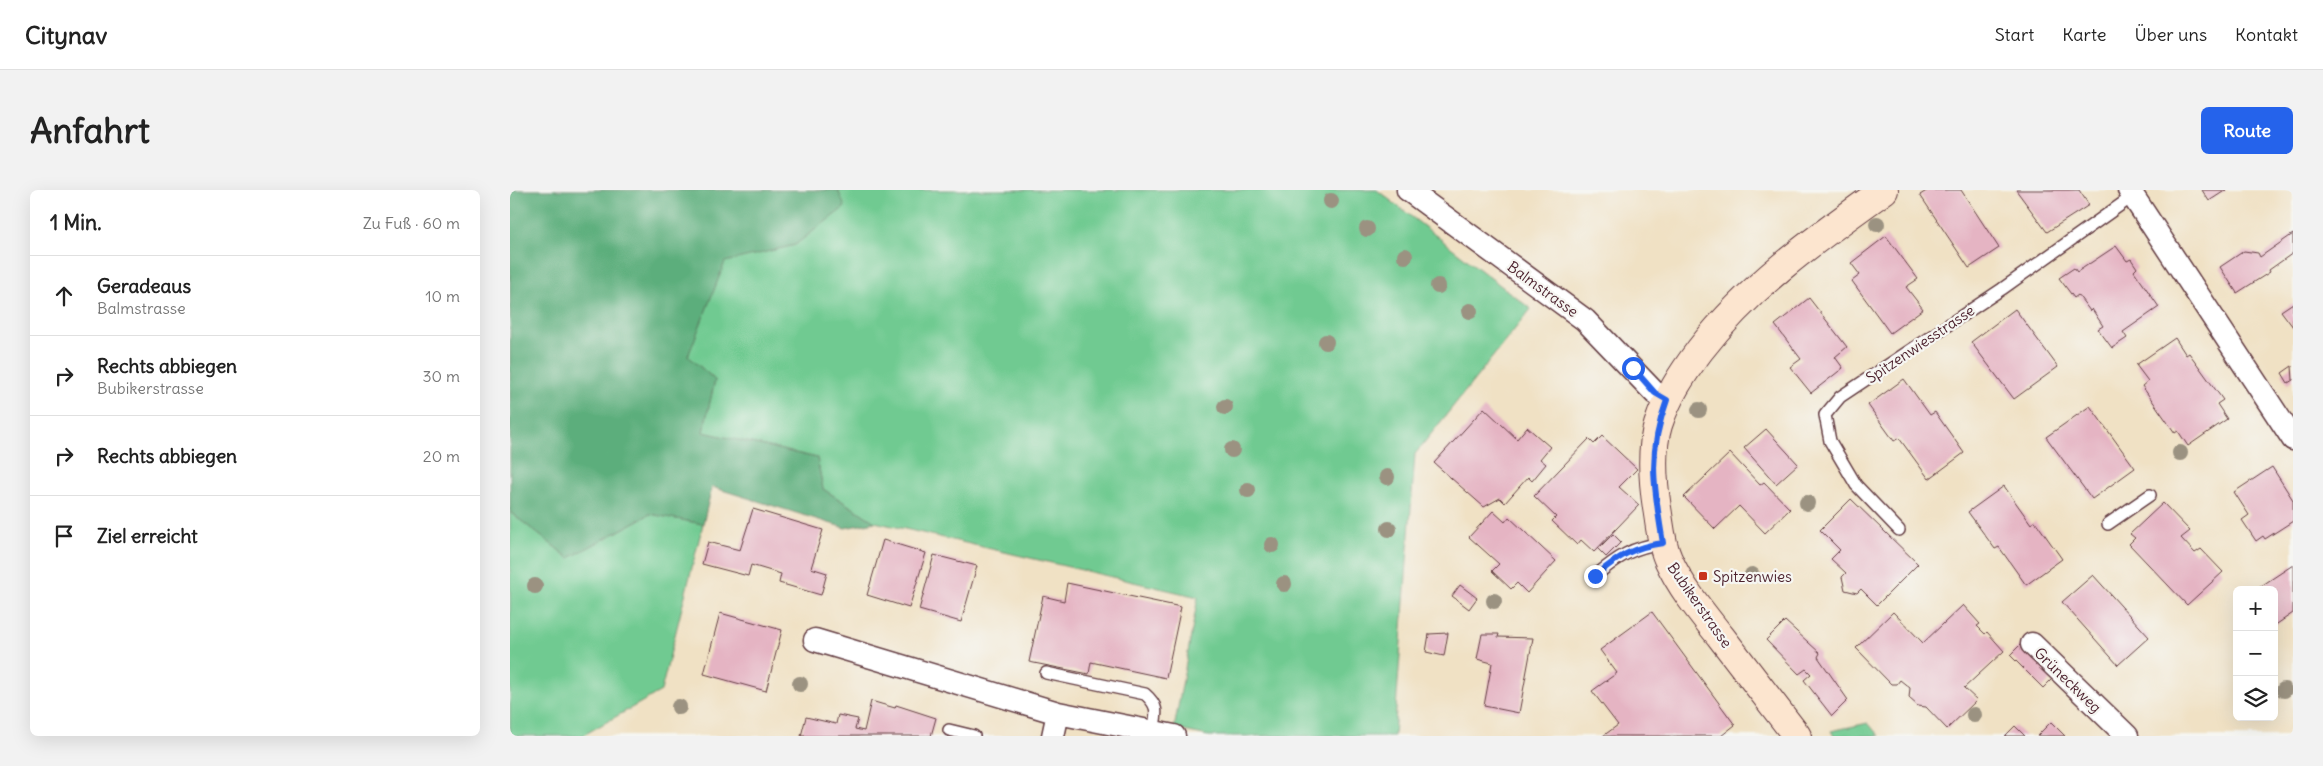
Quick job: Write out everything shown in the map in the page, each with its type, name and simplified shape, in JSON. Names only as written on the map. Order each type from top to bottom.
[{"type":"street","name":"Balmstrasse","points":[[1408,190],[1585,320],[1655,393],[1667,400]]},
{"type":"street","name":"Bubikerstrasse","points":[[1797,736],[1682,585],[1669,561],[1663,543],[1654,488],[1654,448],[1657,427],[1667,400],[1679,378],[1723,320],[1761,283],[1800,250],[1884,190]]},
{"type":"street","name":"Spitzenwiesstrasse","points":[[2131,193],[2293,439]]},
{"type":"street","points":[[815,640],[1058,713],[1163,734]]},
{"type":"street","name":"Grüneckweg","points":[[2032,644],[2127,736]]},
{"type":"street","points":[[1053,736],[1058,713]]},
{"type":"lane","name":"Spitzenwiesstrasse","points":[[1899,530],[1856,485],[1830,441],[1825,415],[1840,397],[2002,289],[2131,193]]},
{"type":"lane","points":[[2108,524],[2150,495]]},
{"type":"lane","points":[[1595,576],[1617,558],[1641,546],[1663,543]]},
{"type":"lane","points":[[1046,673],[1144,694],[1154,702],[1163,734]]},
{"type":"lane","points":[[949,730],[974,736]]},
{"type":"green space","points":[[510,190],[838,190],[845,207],[795,245],[725,262],[688,356],[715,380],[703,432],[817,458],[823,489],[875,522],[845,528],[712,487],[703,524],[650,514],[569,558],[510,512]]},
{"type":"green space","points":[[838,190],[1377,190],[1531,309],[1415,454],[1394,736],[1209,736],[1174,729],[1198,597],[875,522],[823,489],[817,458],[703,432],[715,380],[688,356],[725,261],[795,245],[844,207]]},
{"type":"green space","points":[[510,512],[569,558],[650,514],[703,524],[661,691],[582,736],[510,736]]},
{"type":"green space","points":[[1868,723],[1879,736],[1834,736],[1831,731]]},
{"type":"building","points":[[1928,190],[1961,190],[1999,248],[1969,268],[1920,195]]},
{"type":"building","points":[[2016,190],[2079,190],[2089,205],[2047,232]]},
{"type":"building","points":[[2202,190],[2226,190],[2209,201]]},
{"type":"building","points":[[2293,234],[2293,253],[2269,270],[2270,272],[2237,293],[2220,267],[2244,251],[2258,253],[2260,257]]},
{"type":"building","points":[[1886,236],[1918,279],[1906,287],[1923,309],[1890,333],[1852,281],[1860,275],[1851,263]]},
{"type":"building","points":[[2116,246],[2127,261],[2131,259],[2137,268],[2134,271],[2159,307],[2123,332],[2127,338],[2112,348],[2098,329],[2103,326],[2092,309],[2090,311],[2078,295],[2074,298],[2059,278],[2074,268],[2077,272]]},
{"type":"building","points":[[1809,298],[1847,347],[1835,357],[1843,368],[1811,393],[1790,367],[1801,359],[1775,325]]},
{"type":"building","points":[[2293,303],[2293,327],[2281,311]]},
{"type":"building","points":[[2015,309],[2058,367],[2014,399],[1971,342]]},
{"type":"building","points":[[2175,338],[2186,355],[2189,353],[2223,400],[2217,404],[2227,419],[2188,446],[2178,431],[2175,433],[2142,386],[2148,381],[2136,365]]},
{"type":"building","points":[[2292,366],[2293,380],[2288,383],[2282,373]]},
{"type":"building","points":[[1904,379],[1930,415],[1935,412],[1964,453],[1929,479],[1899,438],[1894,441],[1868,405]]},
{"type":"building","points":[[2090,406],[2135,468],[2092,499],[2046,437]]},
{"type":"building","points":[[1484,408],[1517,439],[1527,427],[1550,447],[1540,459],[1546,464],[1532,481],[1528,477],[1505,503],[1500,498],[1484,507],[1434,463]]},
{"type":"building","points":[[1766,429],[1798,464],[1776,484],[1744,448]]},
{"type":"building","points":[[1602,436],[1637,469],[1619,487],[1639,505],[1594,552],[1581,540],[1577,545],[1552,521],[1556,517],[1534,496],[1589,439],[1594,444]]},
{"type":"building","points":[[1730,453],[1760,485],[1764,482],[1790,509],[1765,533],[1739,506],[1715,529],[1684,497]]},
{"type":"building","points":[[2272,467],[2293,500],[2293,521],[2265,539],[2263,536],[2256,541],[2242,520],[2249,515],[2234,492]]},
{"type":"building","points":[[2004,486],[2031,524],[2035,521],[2062,559],[2026,585],[1999,547],[1995,549],[1968,512]]},
{"type":"building","points":[[1851,499],[1918,564],[1877,605],[1861,589],[1857,593],[1845,590],[1842,577],[1846,573],[1831,559],[1840,550],[1820,530]]},
{"type":"building","points":[[2163,503],[2190,531],[2181,538],[2195,553],[2201,549],[2223,572],[2187,605],[2129,544],[2135,538],[2130,534]]},
{"type":"building","points":[[753,509],[823,530],[811,568],[827,573],[821,595],[779,583],[781,574],[751,565],[748,576],[702,564],[708,542],[740,550]]},
{"type":"building","points":[[1493,511],[1505,522],[1509,517],[1556,561],[1527,593],[1517,583],[1511,589],[1492,571],[1499,564],[1469,537]]},
{"type":"building","points":[[1613,534],[1621,542],[1606,557],[1598,549]]},
{"type":"building","points":[[883,540],[926,553],[909,608],[867,595]]},
{"type":"building","points":[[934,555],[977,566],[961,622],[919,610]]},
{"type":"building","points":[[2293,565],[2293,613],[2278,623],[2278,586],[2261,586]]},
{"type":"building","points":[[2093,575],[2149,637],[2118,665],[2062,602]]},
{"type":"building","points":[[1067,583],[1181,607],[1166,678],[1091,662],[1089,674],[1029,662],[1043,596],[1064,601]]},
{"type":"building","points":[[1460,585],[1477,598],[1469,609],[1452,596]]},
{"type":"building","points":[[1963,605],[1980,624],[1977,626],[1985,634],[1987,632],[2004,651],[1964,688],[1977,700],[1947,729],[1926,707],[1918,706],[1909,698],[1910,688],[1900,680],[1897,684],[1891,684],[1856,648],[1893,612],[1923,643]]},
{"type":"building","points":[[1652,612],[1735,725],[1721,736],[1603,736],[1618,725],[1592,691],[1617,673],[1600,650]]},
{"type":"building","points":[[720,613],[782,630],[766,691],[704,674]]},
{"type":"building","points":[[1785,621],[1820,653],[1818,657],[1848,700],[1832,716],[1804,680],[1811,674],[1806,669],[1799,674],[1766,640]]},
{"type":"building","points":[[1448,633],[1444,656],[1426,652],[1429,634]]},
{"type":"building","points":[[1482,634],[1499,634],[1498,637],[1533,638],[1519,713],[1484,706],[1492,663],[1477,659]]},
{"type":"building","points":[[2022,643],[2055,676],[2043,688],[2010,655]]},
{"type":"building","points":[[871,701],[895,708],[896,705],[936,718],[931,736],[801,736],[806,717],[836,724],[838,715],[858,719],[855,729],[864,731]]},
{"type":"building","points":[[2051,722],[2065,736],[2037,736]]},
{"type":"building","points":[[2015,726],[2025,736],[2005,736]]},
{"type":"place","name":"Spitzenwies","points":[[1703,576]]},
{"type":"route","points":[[1595,576],[1617,558],[1641,546],[1663,543],[1654,488],[1654,448],[1657,427],[1667,400],[1655,393],[1633,368]]}]
